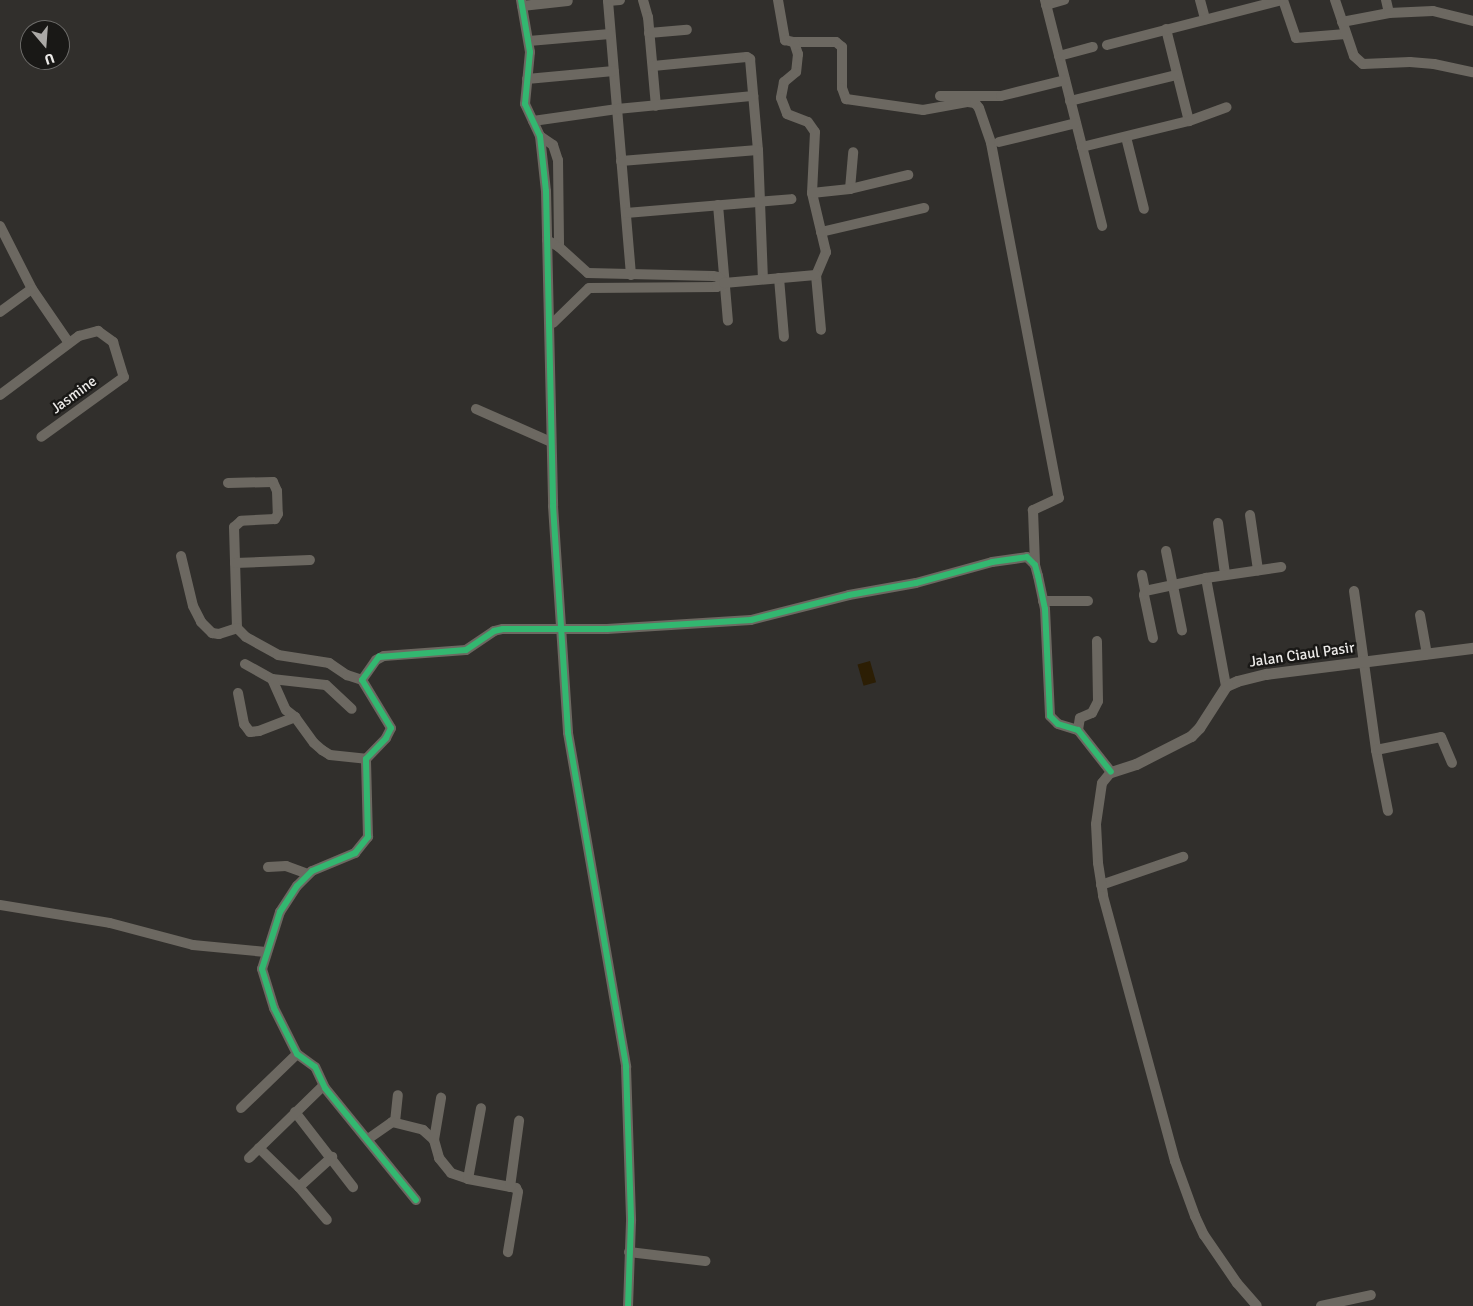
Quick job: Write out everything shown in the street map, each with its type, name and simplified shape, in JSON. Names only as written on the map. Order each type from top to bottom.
[{"type":"street","points":[[620,0],[608,1],[631,275]]},
{"type":"street","points":[[643,0],[647,10],[656,106]]},
{"type":"street","points":[[778,0],[784,38],[794,42],[836,42],[839,44],[843,52],[842,91],[846,99],[922,110],[968,102],[975,103],[979,108],[993,156],[1059,498],[1033,510],[1035,566],[1043,601],[1050,716],[1058,724],[1078,730],[1111,772]]},
{"type":"street","points":[[1064,0],[1045,2],[1102,226]]},
{"type":"street","points":[[1200,0],[1205,19]]},
{"type":"street","points":[[1106,44],[1282,0],[1296,38],[1303,39],[1346,34]]},
{"type":"street","points":[[1335,0],[1354,56],[1363,64],[1410,62],[1434,64],[1473,72]]},
{"type":"street","points":[[1386,0],[1389,14]]},
{"type":"street","points":[[568,1],[522,3],[529,41],[530,62],[525,104],[540,136],[547,240],[551,442],[561,630],[572,763],[604,930],[626,1067],[631,1221],[628,1306]]},
{"type":"street","points":[[1342,22],[1389,14],[1433,11],[1473,21]]},
{"type":"street","points":[[1166,29],[1189,121]]},
{"type":"street","points":[[649,34],[687,30]]},
{"type":"street","points":[[529,41],[610,34]]},
{"type":"street","points":[[794,42],[798,54],[796,72],[784,82],[781,98],[787,114],[808,122],[814,128],[812,193],[826,252],[817,272],[821,330]]},
{"type":"street","points":[[1059,56],[1093,48]]},
{"type":"street","points":[[653,66],[747,57],[751,62],[758,150],[763,279]]},
{"type":"street","points":[[527,79],[614,71]]},
{"type":"street","points":[[1070,101],[1177,75]]},
{"type":"street","points":[[940,96],[1001,96],[1065,80]]},
{"type":"street","points":[[532,121],[617,109],[754,96]]},
{"type":"street","points":[[1082,147],[1189,121],[1227,107]]},
{"type":"street","points":[[999,142],[1076,122]]},
{"type":"street","points":[[540,136],[553,145],[558,160],[559,247]]},
{"type":"street","points":[[1126,136],[1144,209]]},
{"type":"street","points":[[621,161],[758,150]]},
{"type":"street","points":[[850,189],[853,152]]},
{"type":"street","points":[[812,193],[850,189],[908,175]]},
{"type":"street","points":[[626,213],[790,199]]},
{"type":"street","points":[[718,205],[728,320]]},
{"type":"street","points":[[821,232],[924,208]]},
{"type":"street","points":[[0,226],[4,240],[32,289],[69,343],[0,395]]},
{"type":"street","points":[[547,240],[559,247],[588,273],[713,276],[718,277],[724,283]]},
{"type":"street","points":[[553,323],[589,288],[717,287],[724,283],[817,272]]},
{"type":"street","points":[[588,273],[589,288]]},
{"type":"street","points":[[779,278],[784,337]]},
{"type":"street","points":[[0,312],[32,289]]},
{"type":"street","name":"Jasmine","points":[[41,437],[124,377],[118,353],[107,336],[98,331],[89,332],[69,343]]},
{"type":"street","points":[[476,409],[551,442]]},
{"type":"street","points":[[228,483],[270,482],[275,484],[277,491],[278,514],[275,519],[241,521],[236,524],[234,530],[237,628],[246,637],[278,655],[329,663],[347,674],[362,680],[391,725],[391,730],[384,741],[366,759],[369,821],[366,842],[355,853],[325,864],[308,874],[291,894],[280,912],[262,963],[263,974],[284,1031],[297,1054],[315,1067],[323,1086],[416,1200]]},
{"type":"street","points":[[1250,515],[1258,570]]},
{"type":"street","points":[[1218,523],[1225,574]]},
{"type":"street","points":[[1166,551],[1182,630]]},
{"type":"street","points":[[181,556],[195,613],[201,622],[212,633],[219,634],[237,628]]},
{"type":"street","points":[[362,680],[379,658],[466,650],[494,631],[503,629],[561,630],[751,620],[849,595],[916,584],[1008,559],[1027,558],[1035,566]]},
{"type":"street","points":[[234,563],[310,560]]},
{"type":"street","points":[[1145,591],[1225,574],[1281,567]]},
{"type":"street","points":[[1142,575],[1153,638]]},
{"type":"street","points":[[1206,578],[1226,686],[1199,728],[1191,736],[1136,764],[1111,772],[1102,783],[1097,808],[1096,837],[1101,885],[1109,921],[1135,1007],[1160,1110],[1184,1188],[1204,1235],[1237,1284],[1257,1306]]},
{"type":"street","points":[[1354,590],[1376,750],[1388,810]]},
{"type":"street","points":[[1043,601],[1088,601]]},
{"type":"street","points":[[1420,616],[1427,654]]},
{"type":"street","points":[[1078,730],[1080,718],[1092,713],[1098,701],[1097,640]]},
{"type":"street","name":"Jalan Ciaul Pasir","points":[[1226,686],[1237,681],[1266,674],[1473,648]]},
{"type":"street","points":[[245,664],[272,679],[320,682],[331,688],[352,709]]},
{"type":"street","points":[[272,679],[286,710],[295,717],[314,743],[330,756],[366,759]]},
{"type":"street","points":[[238,693],[244,724],[250,732],[259,731],[295,717]]},
{"type":"street","points":[[1376,750],[1441,737],[1452,762]]},
{"type":"street","points":[[1101,885],[1182,857]]},
{"type":"street","points":[[268,867],[286,866],[308,874]]},
{"type":"street","points":[[0,906],[110,922],[193,945],[266,952]]},
{"type":"street","points":[[241,1108],[297,1054]]},
{"type":"street","points":[[249,1158],[323,1086]]},
{"type":"street","points":[[395,1122],[398,1095]]},
{"type":"street","points":[[434,1140],[441,1098]]},
{"type":"street","points":[[468,1179],[481,1108]]},
{"type":"street","points":[[295,1112],[353,1187]]},
{"type":"street","points":[[510,1187],[520,1121]]},
{"type":"street","points":[[368,1140],[388,1124],[395,1122],[423,1130],[434,1140],[445,1168],[451,1173],[468,1179],[516,1188],[518,1192],[508,1252]]},
{"type":"street","points":[[258,1148],[299,1187],[327,1220]]},
{"type":"street","points":[[299,1187],[332,1158]]},
{"type":"street","points":[[629,1252],[705,1261]]},
{"type":"street","points":[[1320,1306],[1371,1295]]},
{"type":"shaded area","points":[[870,661],[876,682],[864,686],[858,665]]},
{"type":"cycle path","points":[[521,0],[530,52],[525,104],[540,136],[546,191],[553,506],[568,733],[626,1067],[631,1221],[628,1306]]},
{"type":"cycle path","points":[[416,1200],[325,1088],[315,1067],[297,1054],[274,1008],[262,969],[280,912],[297,886],[312,871],[355,853],[368,837],[366,759],[386,738],[391,728],[362,680],[379,657],[466,650],[494,631],[503,629],[607,629],[751,620],[849,595],[916,583],[992,562],[1027,557],[1035,565],[1045,609],[1050,716],[1058,724],[1078,730],[1111,772]]}]
